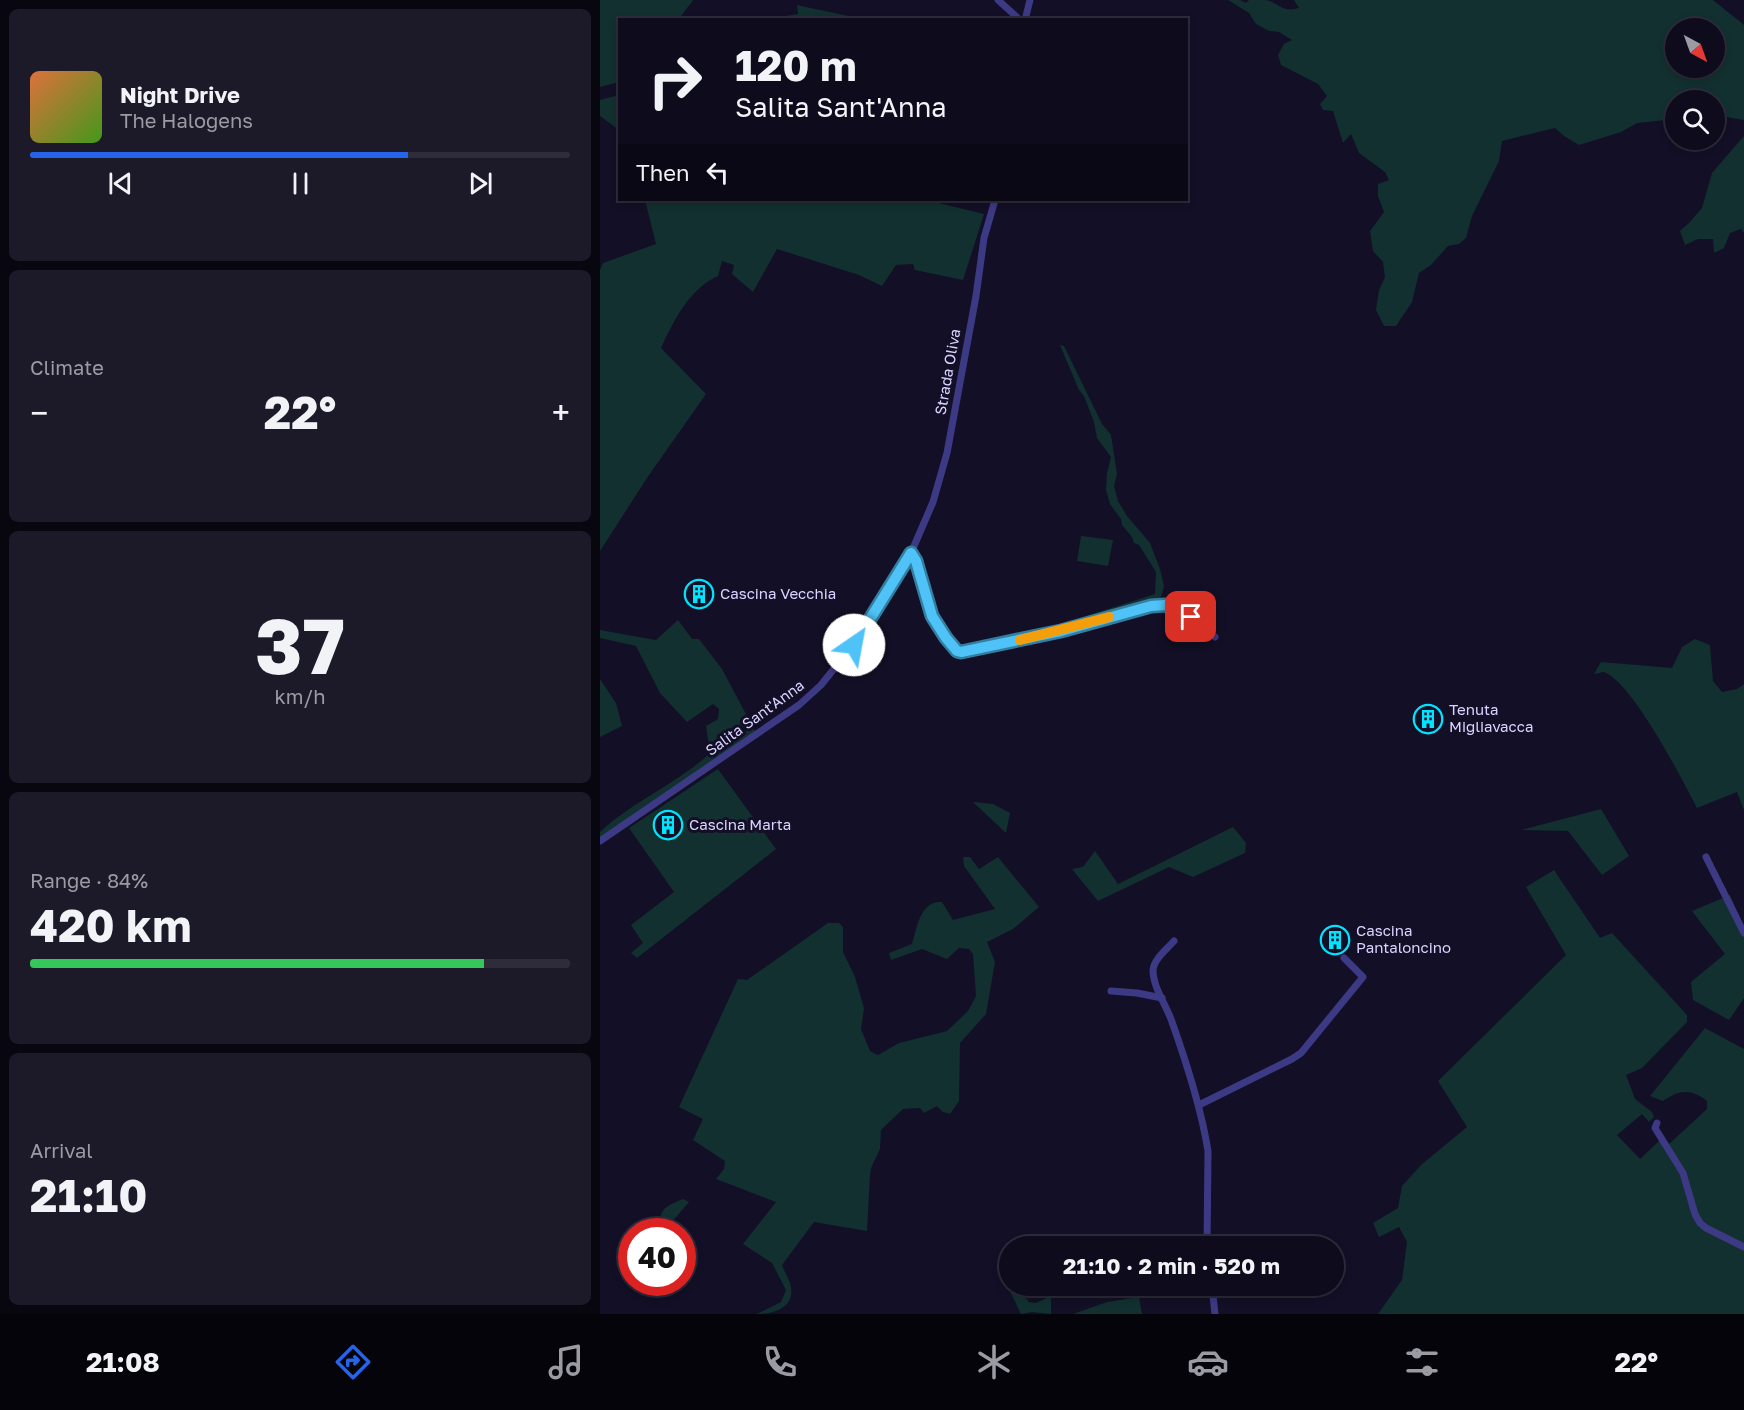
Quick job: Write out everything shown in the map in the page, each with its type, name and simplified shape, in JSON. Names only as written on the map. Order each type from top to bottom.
[{"type":"street","points":[[998,0],[1020,18]]},
{"type":"street","points":[[1023,18],[1030,0]]},
{"type":"street","name":"Strada Oliva","points":[[913,550],[933,502],[947,453],[976,296],[984,238],[995,201]]},
{"type":"street","points":[[913,550],[932,616],[957,651],[1061,631],[1161,604],[1191,617],[1215,637]]},
{"type":"street","name":"Salita Sant'Anna","points":[[600,841],[760,733],[811,695],[854,645],[913,550]]},
{"type":"street","points":[[1706,857],[1744,933]]},
{"type":"street","points":[[1174,941],[1156,961],[1153,969],[1158,990],[1172,1020],[1199,1105],[1208,1151],[1207,1236]]},
{"type":"street","points":[[1199,1105],[1292,1059],[1308,1046],[1363,977],[1344,958]]},
{"type":"street","points":[[1110,991],[1162,998]]},
{"type":"street","points":[[1657,1122],[1655,1128],[1683,1173],[1695,1214],[1700,1223],[1744,1247]]},
{"type":"street","points":[[1213,1296],[1215,1314]]},
{"type":"green space","points":[[600,0],[693,0],[680,18],[618,18],[618,82],[600,87]]},
{"type":"green space","points":[[1228,0],[1240,0],[1246,3],[1249,0],[1265,0],[1284,8],[1293,9],[1299,8],[1294,0],[1713,0],[1744,25],[1744,120],[1725,117],[1725,90],[1665,90],[1665,120],[1637,123],[1621,132],[1579,145],[1555,128],[1502,141],[1499,161],[1472,216],[1466,238],[1459,244],[1448,246],[1431,265],[1419,273],[1412,302],[1396,326],[1384,326],[1376,310],[1379,290],[1385,277],[1383,262],[1373,251],[1370,231],[1384,212],[1378,196],[1378,184],[1389,180],[1385,172],[1359,153],[1351,134],[1343,143],[1333,111],[1323,110],[1320,104],[1327,96],[1318,84],[1281,65],[1278,55],[1284,44],[1292,40],[1279,32],[1269,31],[1256,24],[1249,13]]},
{"type":"green space","points":[[797,5],[858,18],[775,18],[798,14]]},
{"type":"green space","points":[[618,96],[618,129],[600,116],[600,100]]},
{"type":"green space","points":[[1744,136],[1744,233],[1741,229],[1730,233],[1724,248],[1714,253],[1713,239],[1698,239],[1685,245],[1680,231],[1702,208],[1712,173]]},
{"type":"green space","points":[[645,201],[930,201],[984,214],[963,280],[915,270],[913,264],[896,265],[882,286],[859,275],[777,249],[753,292],[732,274],[734,265],[722,261],[718,276],[699,288],[691,297],[671,327],[661,348],[706,394],[647,478],[600,551],[600,270],[603,263],[656,244]]},
{"type":"green space","points":[[1060,345],[1064,346],[1102,424],[1111,435],[1117,474],[1114,486],[1118,501],[1127,516],[1150,543],[1164,586],[1161,597],[1154,603],[1056,628],[1061,624],[1155,594],[1156,572],[1139,545],[1134,543],[1110,504],[1106,490],[1111,457],[1097,438],[1094,422],[1084,396],[1079,390]]},
{"type":"green space","points":[[1081,536],[1113,540],[1108,566],[1077,561]]},
{"type":"green space","points":[[678,620],[692,639],[699,639],[722,669],[756,733],[600,839],[600,832],[613,821],[684,774],[710,753],[706,726],[718,719],[719,709],[713,704],[687,722],[660,693],[636,646],[600,638],[600,630],[656,640]]},
{"type":"green space","points":[[1695,639],[1710,645],[1713,681],[1722,692],[1737,689],[1744,684],[1744,810],[1737,792],[1697,808],[1655,733],[1628,693],[1604,672],[1594,674],[1601,662],[1672,668],[1682,647]]},
{"type":"green space","points":[[600,679],[616,703],[622,726],[600,737]]},
{"type":"green space","points":[[718,769],[776,849],[637,958],[631,953],[643,943],[631,925],[674,892],[629,828]]},
{"type":"green space","points":[[973,802],[993,804],[1010,813],[1006,833]]},
{"type":"green space","points":[[1601,809],[1629,856],[1602,875],[1568,831],[1521,830]]},
{"type":"green space","points":[[1233,827],[1246,843],[1245,853],[1193,877],[1169,867],[1098,901],[1072,869],[1083,867],[1095,851],[1118,884]]},
{"type":"green space","points":[[963,857],[970,857],[979,869],[998,857],[1039,907],[1013,929],[987,942],[995,962],[986,1014],[960,1043],[959,1101],[950,1114],[943,1112],[937,1106],[924,1113],[920,1108],[903,1109],[881,1130],[880,1149],[871,1168],[867,1231],[814,1222],[782,1265],[790,1283],[790,1298],[787,1303],[777,1311],[757,1314],[781,1302],[786,1290],[772,1263],[743,1244],[776,1202],[716,1179],[724,1169],[725,1161],[693,1140],[703,1119],[679,1107],[738,979],[747,980],[828,923],[839,923],[843,927],[843,952],[855,977],[864,1008],[861,1029],[870,1051],[878,1055],[899,1043],[947,1031],[968,1011],[976,996],[973,954],[969,949],[959,948],[947,959],[922,949],[891,960],[889,953],[912,944],[921,916],[929,905],[942,902],[953,920],[995,909],[964,866]]},
{"type":"green space","points":[[1554,870],[1600,938],[1612,933],[1687,1015],[1687,1022],[1642,1068],[1626,1075],[1635,1099],[1652,1112],[1654,1117],[1649,1122],[1642,1114],[1617,1135],[1640,1159],[1660,1140],[1669,1144],[1707,1109],[1707,1101],[1690,1092],[1674,1095],[1663,1101],[1650,1096],[1705,1028],[1744,1049],[1744,1314],[1378,1314],[1402,1280],[1407,1242],[1399,1227],[1379,1237],[1373,1223],[1398,1208],[1402,1186],[1421,1165],[1467,1127],[1438,1081],[1566,955],[1526,887]]},
{"type":"green space","points":[[1730,895],[1744,927],[1744,998],[1729,1020],[1693,1000],[1691,982],[1725,954],[1692,911]]},
{"type":"green space","points":[[683,1199],[689,1202],[675,1218],[661,1218],[664,1210]]},
{"type":"green space","points":[[1012,1296],[1024,1296],[1029,1302],[1036,1303],[1051,1296],[1051,1314],[1032,1312],[1021,1314]]},
{"type":"green space","points":[[1139,1297],[1142,1314],[1073,1314],[1107,1302]]},
{"type":"slow traffic","points":[[1020,640],[1109,617]]},
{"type":"place","name":"Cascina Vecchia","points":[[699,594]]},
{"type":"place","name":"Tenuta Migliavacca","points":[[1428,719]]},
{"type":"place","name":"Cascina Marta","points":[[668,825]]},
{"type":"place","name":"Cascina Pantaloncino","points":[[1335,940]]},
{"type":"route","points":[[854,645],[911,553],[916,561],[932,616],[946,638],[957,651],[961,652],[1061,631],[1161,604],[1191,617]]}]
